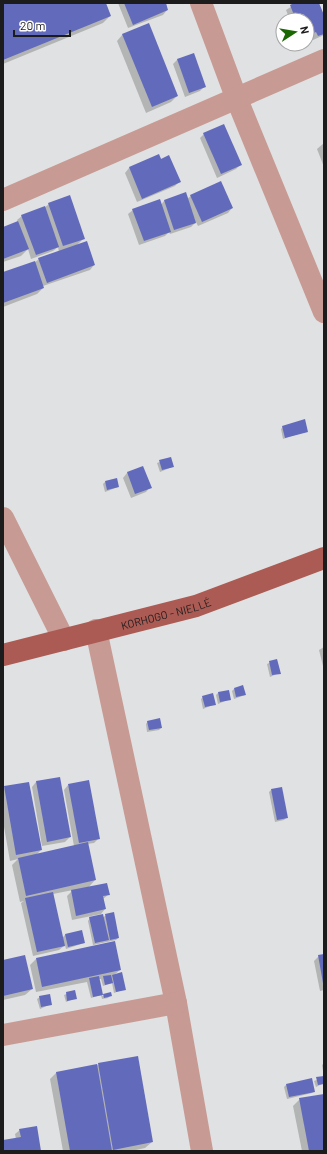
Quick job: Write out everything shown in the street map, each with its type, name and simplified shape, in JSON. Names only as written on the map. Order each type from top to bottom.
[{"type":"main road","name":"KORHOGO - NIELLÉ","points":[[3,655],[64,640],[96,630],[196,606],[324,558]]},
{"type":"street","points":[[201,3],[236,97],[318,278],[324,312]]},
{"type":"street","points":[[3,200],[236,97],[324,60]]},
{"type":"street","points":[[3,518],[64,640]]},
{"type":"street","points":[[96,630],[176,1003],[202,1151]]},
{"type":"street","points":[[3,1035],[176,1003]]},
{"type":"building","points":[[3,3],[106,3],[111,16],[3,60]]},
{"type":"building","points":[[124,3],[166,3],[168,10],[133,25]]},
{"type":"building","points":[[294,3],[319,3],[324,15],[324,34],[318,36],[315,32],[315,12],[293,12],[290,5]]},
{"type":"building","points":[[149,23],[178,96],[152,107],[122,34]]},
{"type":"building","points":[[194,53],[206,87],[189,93],[177,59]]},
{"type":"building","points":[[224,124],[242,165],[221,174],[203,133]]},
{"type":"building","points":[[159,154],[161,159],[169,155],[181,182],[142,199],[129,167]]},
{"type":"building","points":[[221,181],[233,208],[202,222],[190,195]]},
{"type":"building","points":[[186,192],[196,223],[174,230],[164,200]]},
{"type":"building","points":[[70,195],[85,239],[63,246],[48,203]]},
{"type":"building","points":[[160,199],[171,232],[144,241],[132,209]]},
{"type":"building","points":[[45,206],[59,247],[36,255],[21,215]]},
{"type":"building","points":[[18,221],[29,249],[3,259],[3,227]]},
{"type":"building","points":[[87,241],[95,265],[47,283],[38,258]]},
{"type":"building","points":[[35,261],[44,288],[3,303],[3,272]]},
{"type":"building","points":[[305,419],[308,432],[285,438],[282,426]]},
{"type":"building","points":[[171,457],[174,467],[162,470],[159,460]]},
{"type":"building","points":[[143,466],[152,488],[135,494],[127,472]]},
{"type":"building","points":[[117,478],[119,487],[107,490],[105,481]]},
{"type":"building","points":[[277,659],[281,674],[272,675],[269,661]]},
{"type":"building","points":[[243,685],[246,695],[236,697],[234,688]]},
{"type":"building","points":[[229,690],[231,700],[220,702],[218,692]]},
{"type":"building","points":[[213,693],[216,705],[205,707],[202,696]]},
{"type":"building","points":[[160,718],[162,728],[149,730],[147,721]]},
{"type":"building","points":[[60,777],[71,837],[47,842],[36,781]]},
{"type":"building","points":[[89,780],[100,839],[79,843],[68,784]]},
{"type":"building","points":[[29,782],[42,850],[16,855],[4,786]]},
{"type":"building","points":[[282,787],[288,818],[277,820],[271,789]]},
{"type":"building","points":[[88,842],[96,880],[26,896],[18,858]]},
{"type":"building","points":[[107,883],[110,895],[103,896],[106,909],[76,916],[71,890]]},
{"type":"building","points":[[53,892],[65,946],[37,952],[25,898]]},
{"type":"building","points":[[114,912],[119,938],[110,940],[105,914]]},
{"type":"building","points":[[103,914],[109,940],[95,943],[89,917]]},
{"type":"building","points":[[82,930],[85,943],[68,947],[65,934]]},
{"type":"building","points":[[115,941],[121,970],[42,987],[36,958]]},
{"type":"building","points":[[324,954],[324,983],[323,983],[318,955]]},
{"type":"building","points":[[25,955],[33,989],[3,996],[3,960]]},
{"type":"building","points":[[122,972],[126,990],[116,992],[112,975]]},
{"type":"building","points":[[111,975],[113,983],[105,985],[103,976]]},
{"type":"building","points":[[99,976],[103,995],[93,997],[89,978]]},
{"type":"building","points":[[75,990],[77,999],[67,1001],[66,992]]},
{"type":"building","points":[[111,992],[112,996],[104,998],[103,994]]},
{"type":"building","points":[[50,994],[52,1005],[41,1007],[39,996]]},
{"type":"building","points":[[138,1056],[153,1142],[113,1150],[98,1063]]},
{"type":"building","points":[[97,1064],[112,1151],[70,1151],[56,1072]]},
{"type":"building","points":[[324,1076],[324,1084],[318,1085],[316,1077]]},
{"type":"building","points":[[312,1078],[315,1092],[289,1097],[286,1084]]},
{"type":"building","points":[[324,1094],[324,1151],[309,1151],[299,1098]]},
{"type":"building","points":[[37,1126],[41,1151],[3,1151],[3,1140],[21,1137],[19,1129]]}]
